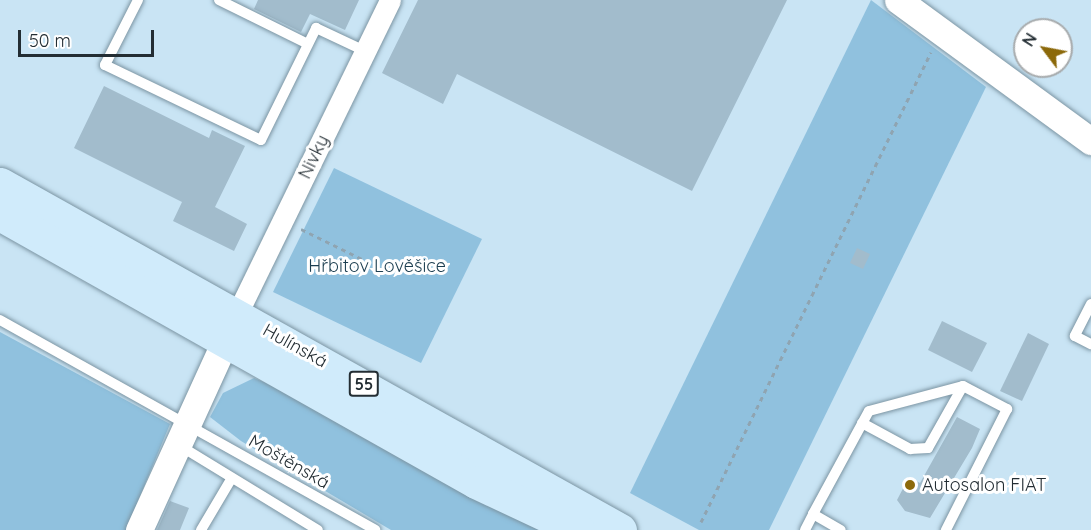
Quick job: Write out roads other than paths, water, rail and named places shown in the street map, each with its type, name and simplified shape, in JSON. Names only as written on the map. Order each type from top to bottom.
[{"type":"main road","name":"Hulínská","points":[[0,184],[476,482],[578,530]]},
{"type":"main road","name":"Hulínská","points":[[0,214],[231,328],[620,530]]},
{"type":"street","name":"Nivky","points":[[231,328],[390,0]]},
{"type":"street","points":[[898,0],[1091,141]]},
{"type":"street","points":[[139,530],[231,328]]},
{"type":"lane","points":[[138,0],[105,65],[261,140],[316,28],[365,51]]},
{"type":"lane","points":[[219,0],[308,44]]},
{"type":"lane","points":[[1091,303],[1075,336],[1091,344]]},
{"type":"lane","points":[[0,320],[182,434],[230,481],[318,530]]},
{"type":"lane","points":[[862,423],[910,448],[928,448],[963,386]]},
{"type":"lane","points":[[805,530],[869,411],[963,386],[1007,409],[946,530]]},
{"type":"lane","name":"Moštěnská","points":[[182,434],[375,530]]},
{"type":"lane","points":[[201,530],[230,481]]},
{"type":"lane","points":[[813,514],[841,530]]},
{"type":"place","name":"Autosalon FIAT","points":[[910,485]]},
{"type":"park label","name":"Hřbitov Lověšice","points":[[377,266]]}]
